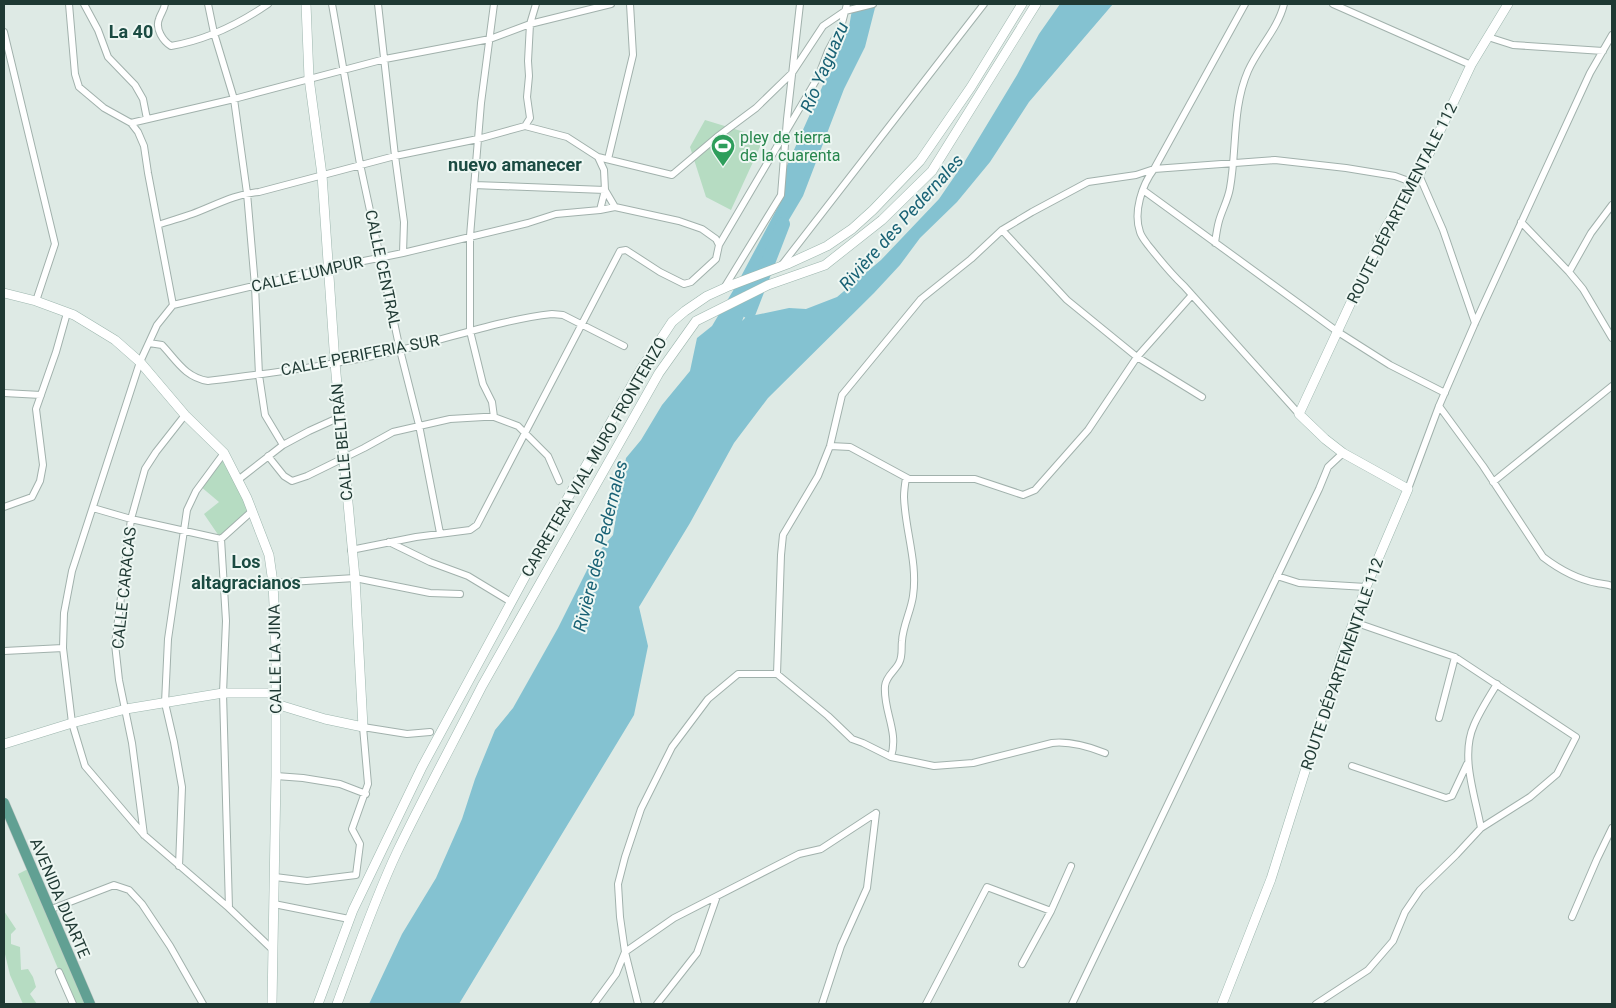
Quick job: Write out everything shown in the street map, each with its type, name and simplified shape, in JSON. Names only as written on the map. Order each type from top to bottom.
[{"type":"main road","name":"CALLE BELTRÁN","points":[[306,4],[309,78],[322,175],[354,578],[363,727]]},
{"type":"main road","name":"CARRETERA VIAL MURO FRONTERIZO","points":[[318,1004],[350,919],[422,767],[511,602],[641,369],[672,322],[707,296],[827,246],[852,229],[920,161],[970,87],[1022,4]]},
{"type":"main road","name":"CARRETERA VIAL MURO FRONTERIZO","points":[[337,1004],[374,904],[397,853],[436,776],[482,686],[659,373],[696,321],[768,286],[825,265],[882,220],[932,170],[1036,4]]},
{"type":"main road","name":"ROUTE DÉPARTEMENTALE 112","points":[[1299,414],[1386,227],[1419,175],[1471,65],[1508,4]]},
{"type":"main road","name":"CALLE LA JINA","points":[[4,293],[36,301],[67,312],[93,325],[115,340],[140,362],[185,415],[224,453],[247,498],[269,555],[273,583],[276,649],[275,878],[272,1004]]},
{"type":"main road","points":[[1299,414],[1343,453],[1408,489]]},
{"type":"main road","name":"ROUTE DÉPARTEMENTALE 112","points":[[1222,1004],[1271,879],[1366,587],[1408,489]]},
{"type":"main road","points":[[4,744],[126,709],[223,692],[276,693]]},
{"type":"main road","points":[[276,704],[325,719],[363,727]]},
{"type":"main road","name":"AVENIDA DUARTE","points":[[4,803],[90,1004]]},
{"type":"street","points":[[69,4],[75,74],[79,87],[104,108],[131,123],[138,132],[144,146],[173,305],[157,325],[140,362],[72,571],[64,613],[62,648],[72,723],[85,766],[144,834],[229,908],[273,950]]},
{"type":"street","points":[[84,4],[98,30],[108,57],[134,85],[142,99],[148,119]]},
{"type":"street","points":[[165,4],[158,20],[158,27],[165,42],[171,46],[214,33],[253,14],[268,4]]},
{"type":"street","points":[[208,4],[214,33],[234,99],[247,193],[255,286],[259,375],[265,416],[283,445]]},
{"type":"street","name":"CALLE CENTRAL","points":[[332,4],[360,164],[400,350],[419,425],[440,533]]},
{"type":"street","points":[[378,4],[404,222],[403,253]]},
{"type":"street","points":[[494,4],[481,103],[470,236],[470,331],[484,384],[492,402],[494,417]]},
{"type":"street","points":[[525,126],[530,118],[527,97],[528,61],[530,24],[536,4]]},
{"type":"street","points":[[131,123],[234,99],[385,59],[490,39],[530,24],[611,4]]},
{"type":"street","points":[[608,159],[633,55],[630,4]]},
{"type":"street","points":[[724,288],[781,195],[800,4]]},
{"type":"street","points":[[158,225],[247,193],[258,192],[360,164],[478,140],[525,126],[567,137],[598,157],[672,175],[717,136],[756,108],[792,73],[823,26],[846,7],[873,4]]},
{"type":"street","points":[[781,266],[984,4]]},
{"type":"street","points":[[1246,4],[1154,169],[1146,178],[1137,220],[1140,233],[1168,271],[1299,414]]},
{"type":"street","points":[[1215,243],[1220,220],[1228,198],[1237,110],[1248,71],[1276,23],[1284,4]]},
{"type":"street","points":[[1333,4],[1471,65]]},
{"type":"street","points":[[351,550],[440,533],[470,530],[478,525],[620,251],[626,250],[660,272],[684,284],[692,282],[716,259],[719,246],[818,77],[828,51],[841,27],[846,7]]},
{"type":"street","points":[[4,32],[55,244],[36,301]]},
{"type":"street","points":[[1408,489],[1439,406],[1475,323],[1590,73],[1612,35]]},
{"type":"street","points":[[1488,37],[1513,45],[1603,51]]},
{"type":"street","points":[[598,157],[604,170],[606,190],[615,207],[679,221],[702,229],[716,239],[719,246]]},
{"type":"street","points":[[777,674],[783,535],[818,476],[830,446],[842,395],[921,298],[971,259],[1002,230],[1088,182],[1136,175],[1154,169],[1275,160],[1395,176],[1414,183]]},
{"type":"street","points":[[1419,175],[1443,230],[1475,323]]},
{"type":"street","points":[[474,185],[606,190]]},
{"type":"street","points":[[600,210],[606,190]]},
{"type":"street","points":[[1143,190],[1338,332],[1390,365],[1445,393]]},
{"type":"street","points":[[1569,272],[1591,233],[1612,205]]},
{"type":"street","name":"CALLE LUMPUR","points":[[173,305],[329,268],[403,253],[556,214],[615,207]]},
{"type":"street","points":[[1521,222],[1583,289],[1610,328],[1612,338]]},
{"type":"street","points":[[1002,230],[1067,300],[1137,357],[1202,397]]},
{"type":"street","points":[[830,446],[850,447],[906,478],[975,479],[1023,495],[1030,493],[1035,490],[1088,430],[1137,357],[1192,295]]},
{"type":"street","points":[[4,507],[32,497],[40,481],[44,465],[36,409],[56,352],[67,312]]},
{"type":"street","name":"CALLE PERIFERIA SUR","points":[[149,342],[162,345],[187,374],[208,381],[336,363],[400,350],[470,331],[552,314],[562,315],[583,324],[624,346]]},
{"type":"street","points":[[1493,482],[1612,386]]},
{"type":"street","points":[[4,393],[41,395]]},
{"type":"street","points":[[1439,406],[1544,557],[1575,577],[1612,586]]},
{"type":"street","name":"CALLE CARACAS","points":[[144,834],[115,644],[131,519],[145,469],[185,415]]},
{"type":"street","points":[[238,480],[283,445],[340,417]]},
{"type":"street","points":[[268,456],[284,476],[292,481],[307,476],[393,432],[450,419],[494,417],[514,423],[548,456],[559,481]]},
{"type":"street","points":[[179,866],[182,787],[165,703],[168,639],[187,510],[196,491],[224,453]]},
{"type":"street","points":[[1072,1004],[1328,468],[1343,453]]},
{"type":"street","points":[[891,757],[894,747],[894,734],[886,700],[885,685],[902,655],[904,628],[913,596],[914,566],[904,497],[906,478]]},
{"type":"street","points":[[92,508],[131,519],[221,539]]},
{"type":"street","points":[[221,539],[251,512]]},
{"type":"street","points":[[221,539],[226,621],[223,692],[229,908]]},
{"type":"street","points":[[389,542],[430,562],[468,576],[511,602]]},
{"type":"street","points":[[1277,576],[1299,583],[1366,587]]},
{"type":"street","points":[[273,583],[354,578],[430,593],[460,594]]},
{"type":"street","points":[[1316,1004],[1368,970],[1393,941],[1405,912],[1420,890],[1481,828],[1530,797],[1556,774],[1576,737],[1455,657],[1354,622]]},
{"type":"street","points":[[4,651],[62,648]]},
{"type":"street","points":[[1439,718],[1455,657]]},
{"type":"street","points":[[638,1004],[624,952],[618,884],[642,809],[672,747],[708,699],[738,674],[777,674],[828,716],[852,739],[891,757],[934,766],[973,763],[1052,743],[1065,742],[1104,753]]},
{"type":"street","points":[[1481,828],[1468,764],[1469,742],[1474,725],[1496,684]]},
{"type":"street","points":[[363,727],[407,734],[430,732]]},
{"type":"street","name":"CALLE BELTRÁN","points":[[275,878],[307,881],[356,875],[360,844],[352,829],[368,784],[363,727]]},
{"type":"street","points":[[1352,766],[1446,798],[1452,796],[1468,764]]},
{"type":"street","points":[[276,776],[340,784],[366,794]]},
{"type":"street","points":[[594,1004],[616,974],[624,952],[674,918],[799,854],[821,849],[876,813],[867,888],[842,946],[822,1004]]},
{"type":"street","points":[[1572,917],[1612,828]]},
{"type":"street","points":[[1022,964],[1051,911],[1071,866]]},
{"type":"street","points":[[49,910],[114,886],[129,890],[142,904],[170,946],[203,1004]]},
{"type":"street","points":[[926,1004],[987,887],[1051,911]]},
{"type":"street","points":[[658,1004],[697,953],[717,896]]},
{"type":"street","points":[[274,904],[350,919]]},
{"type":"street","points":[[59,972],[73,1004]]},
{"type":"green space","name":"pley de tierra de la cuarenta","points":[[705,120],[764,138],[731,210],[706,197],[690,147]]},
{"type":"green space","points":[[222,456],[251,512],[221,539],[204,514],[219,502],[200,486]]},
{"type":"green space","points":[[30,868],[90,1004],[73,1004],[18,874]]},
{"type":"green space","points":[[4,911],[16,929],[11,934],[11,944],[20,947],[21,970],[28,969],[33,977],[36,987],[30,994],[37,1004],[23,1004],[10,975],[4,950]]},
{"type":"water","points":[[853,4],[876,4],[865,47],[844,89],[803,196],[771,250],[742,321],[746,317],[789,308],[806,309],[837,297],[881,260],[939,199],[965,161],[1017,75],[1039,34],[1060,4],[1113,4],[1029,102],[990,162],[957,202],[920,238],[900,265],[874,293],[768,398],[734,443],[690,523],[639,607],[648,646],[634,715],[459,1004],[369,1004],[402,934],[436,878],[462,819],[475,779],[495,730],[513,708],[558,628],[592,560],[613,535],[626,458],[641,440],[662,405],[690,371],[697,338],[712,326],[737,284],[780,203],[785,170],[849,27]]},
{"type":"waterway","name":"Río Yaguazu","points":[[749,312],[783,224]]},
{"type":"place","name":"pley de tierra de la cuarenta","points":[[723,167]]},
{"type":"district","name":"La 40","points":[[131,31]]},
{"type":"district","name":"nuevo amanecer","points":[[515,164]]},
{"type":"district","name":"Los altagracianos","points":[[246,571]]},
{"type":"water label","name":"Rivière des Pedernales","points":[[901,222]]},
{"type":"water label","name":"Rivière des Pedernales","points":[[600,546]]}]
